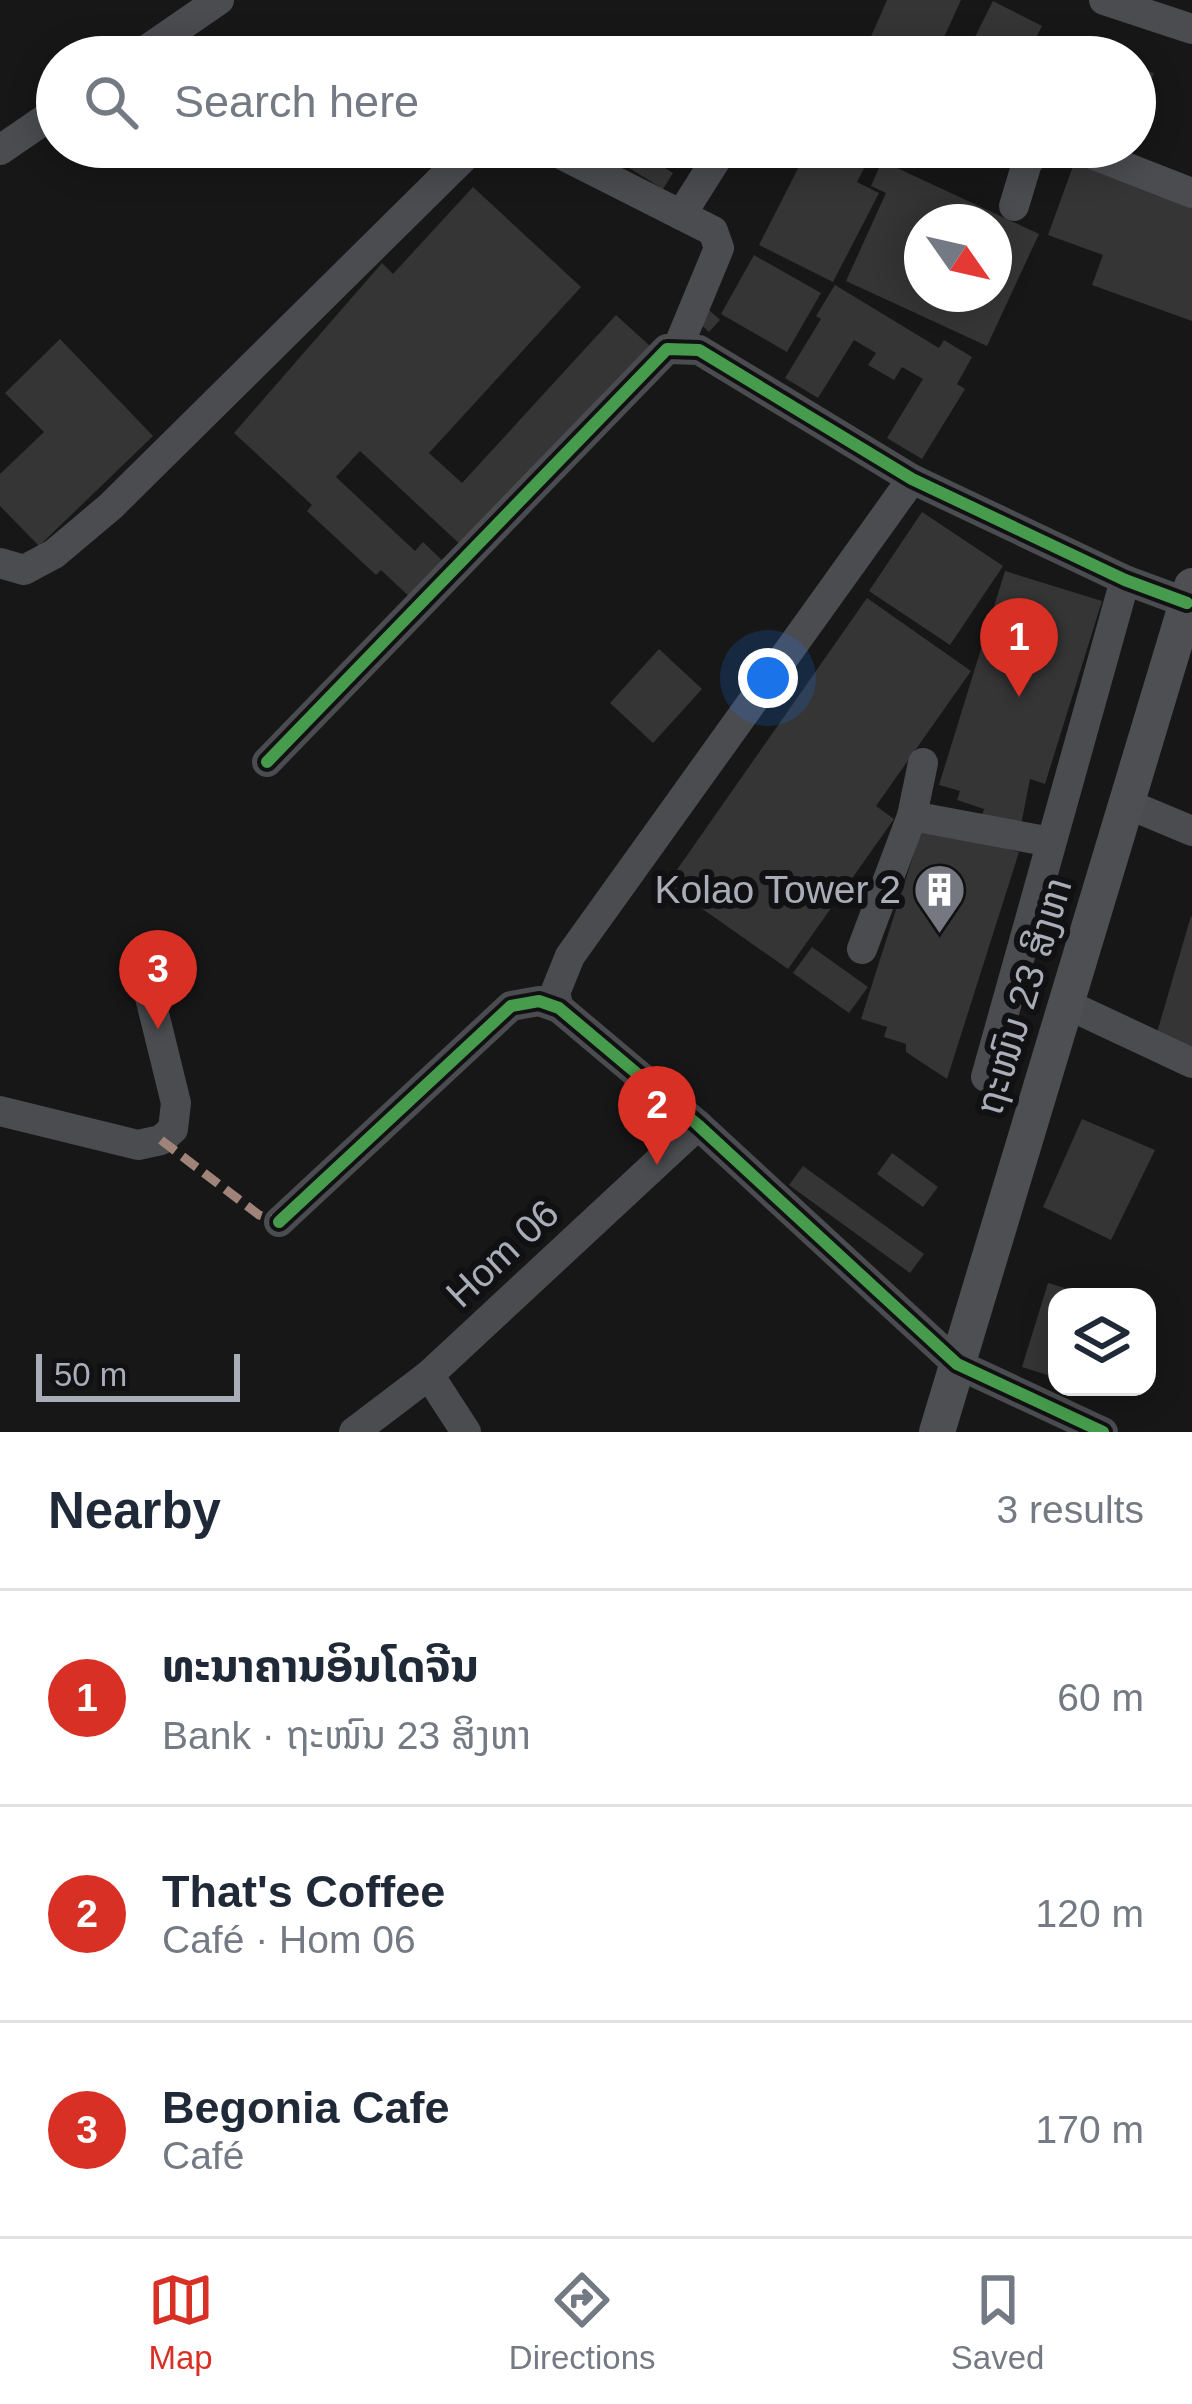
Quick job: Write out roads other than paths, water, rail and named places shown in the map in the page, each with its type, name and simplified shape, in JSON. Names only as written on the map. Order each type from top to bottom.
[{"type":"main road","name":"ຖະໜົນ 23 ສິງຫາ","points":[[937,1432],[1190,594]]},
{"type":"street","points":[[166,36],[218,0]]},
{"type":"street","points":[[1104,0],[1192,29]]},
{"type":"street","points":[[0,150],[36,125]]},
{"type":"street","points":[[0,563],[24,570],[54,554],[112,506],[453,168]]},
{"type":"street","points":[[589,168],[713,231],[719,248],[678,347]]},
{"type":"street","points":[[681,215],[711,168]]},
{"type":"street","points":[[1014,206],[1027,168]]},
{"type":"street","points":[[1128,168],[1192,193]]},
{"type":"street","points":[[266,762],[657,356],[678,347],[699,350],[913,479],[1125,580],[1190,594]]},
{"type":"street","points":[[560,1008],[555,993],[570,956],[913,479]]},
{"type":"street","points":[[986,1077],[1125,580]]},
{"type":"street","points":[[862,950],[912,816],[923,763]]},
{"type":"street","points":[[1125,802],[1192,831]]},
{"type":"street","points":[[912,816],[1051,842]]},
{"type":"street","points":[[0,1111],[138,1144],[161,1140],[173,1129],[176,1103],[148,989]]},
{"type":"street","points":[[279,1222],[511,1006],[539,1001],[560,1008],[698,1125],[957,1364],[1102,1432]]},
{"type":"street","points":[[1064,1003],[1192,1063]]},
{"type":"street","name":"Hom 06","points":[[354,1432],[429,1375],[698,1125]]},
{"type":"street","points":[[429,1375],[466,1432]]},
{"type":"place","name":"ທະນາຄານອິນໂດຈີນ","points":[[1019,697]]},
{"type":"place","name":"Kolao Tower 2","points":[[940,935]]},
{"type":"place","name":"Begonia Cafe","points":[[158,1029]]},
{"type":"place","name":"That's Coffee","points":[[657,1165]]}]
